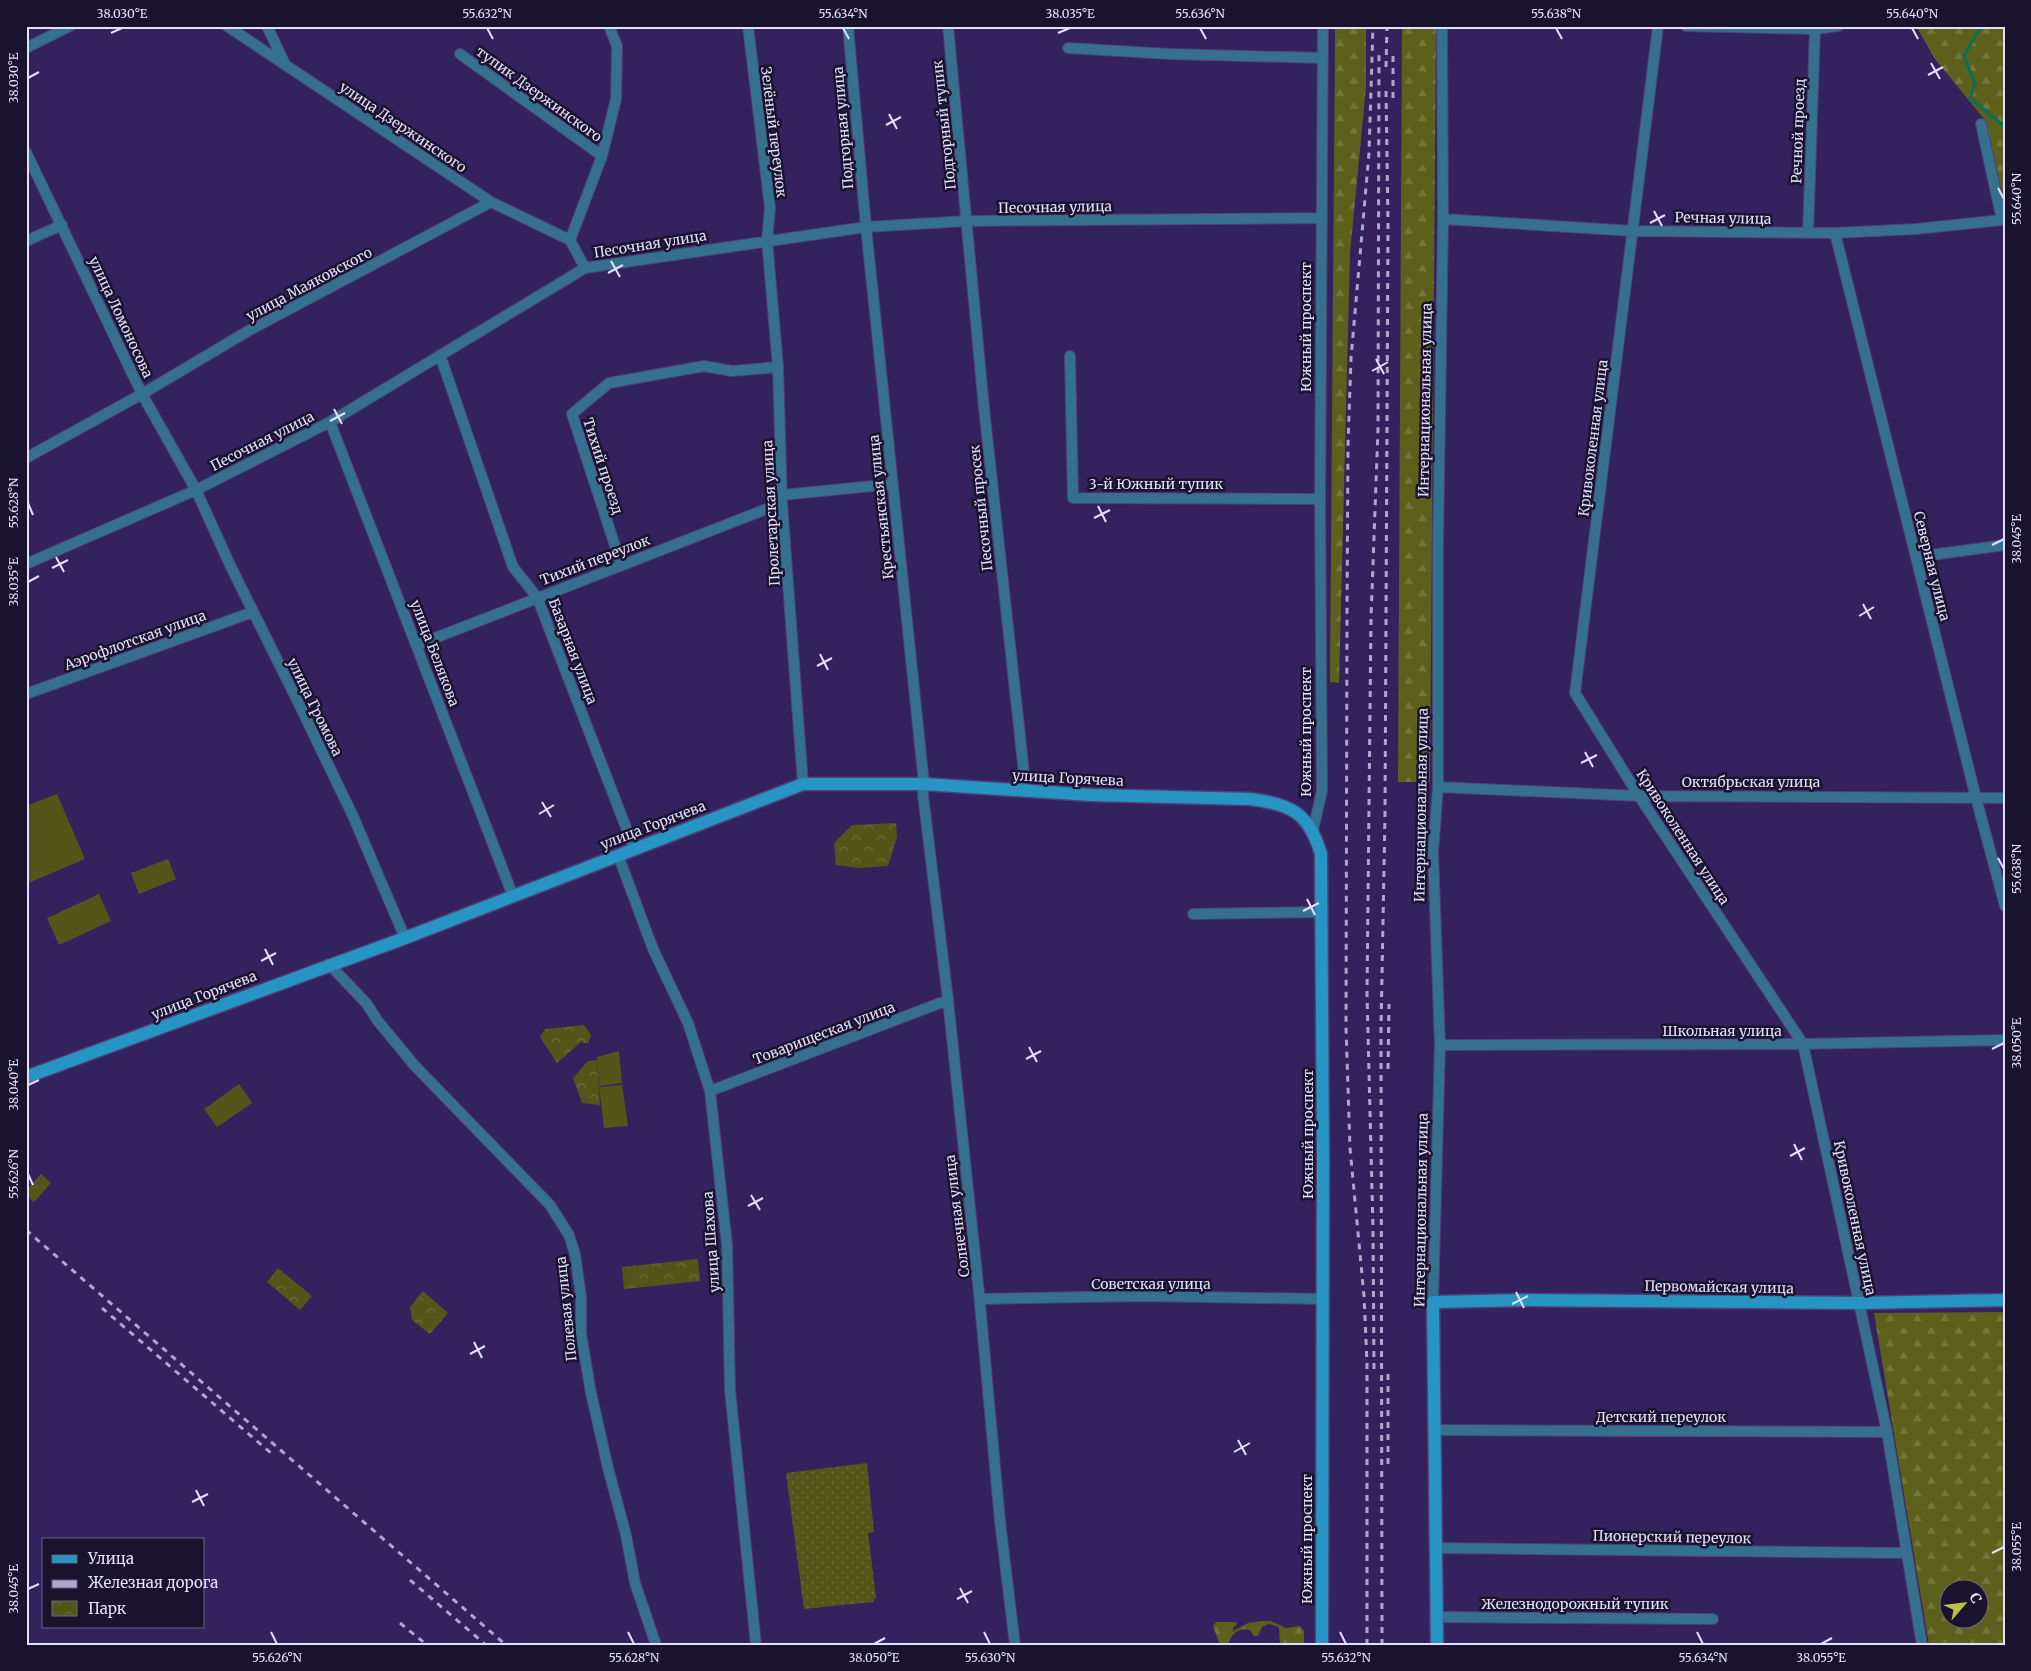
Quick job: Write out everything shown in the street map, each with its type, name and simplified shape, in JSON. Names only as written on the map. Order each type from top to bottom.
[{"type":"main road","name":"улица Горячева","points":[[26,1077],[329,964],[405,938],[803,784],[924,784],[1026,791],[1264,800],[1274,802],[1291,810],[1305,820],[1313,830]]},
{"type":"main road","name":"Южный проспект","points":[[1313,830],[1321,854],[1322,912],[1322,1645]]},
{"type":"main road","name":"Первомайская улица","points":[[1433,1302],[1526,1300],[1859,1303],[2005,1300]]},
{"type":"main road","name":"Интернациональная улица","points":[[1433,1302],[1437,1645]]},
{"type":"street","name":"улица Дзержинского","points":[[227,26],[491,202],[570,240]]},
{"type":"street","points":[[267,26],[286,65]]},
{"type":"street","points":[[585,268],[570,240],[602,156],[616,99],[617,46],[609,26]]},
{"type":"street","name":"Зелёный переулок","points":[[748,26],[770,208],[767,240]]},
{"type":"street","name":"Подгорная улица","points":[[848,26],[866,227]]},
{"type":"street","name":"Подгорный тупик","points":[[948,26],[967,221]]},
{"type":"street","name":"Южный проспект","points":[[1313,830],[1322,791],[1320,499],[1323,26]]},
{"type":"street","name":"Интернациональная улица","points":[[1433,1302],[1440,1045],[1433,852],[1438,786],[1438,543],[1443,219],[1442,26]]},
{"type":"street","name":"Кривоколенная улица","points":[[1658,26],[1575,693],[1639,796],[1803,1044],[1888,1432],[1922,1645]]},
{"type":"street","points":[[1686,26],[1815,29],[1838,26]]},
{"type":"street","points":[[26,48],[68,27]]},
{"type":"street","name":"Речной проезд","points":[[1808,233],[1815,29]]},
{"type":"street","points":[[1068,48],[1170,54],[1323,58]]},
{"type":"street","name":"тупик Дзержинского","points":[[460,54],[602,156]]},
{"type":"street","points":[[1981,124],[2003,220]]},
{"type":"street","name":"улица Ломоносова","points":[[26,152],[142,394],[196,490]]},
{"type":"street","name":"улица Маяковского","points":[[26,458],[142,394],[248,332],[491,202]]},
{"type":"street","name":"Песочная улица","points":[[26,564],[196,490],[330,422],[585,268],[866,227],[967,221],[1322,218]]},
{"type":"street","name":"Речная улица","points":[[1443,219],[1633,231],[1808,233],[1916,229],[2003,220]]},
{"type":"street","name":"Песочный просек","points":[[967,221],[984,408],[1026,791]]},
{"type":"street","points":[[26,241],[62,225]]},
{"type":"street","name":"Крестьянская улица","points":[[866,227],[924,784]]},
{"type":"street","name":"Северная улица","points":[[1835,233],[1976,798],[2005,906]]},
{"type":"street","name":"Пролетарская улица","points":[[767,240],[778,367],[782,499],[803,784]]},
{"type":"street","name":"Базарная улица","points":[[440,355],[513,567],[538,597],[634,848]]},
{"type":"street","name":"3-й Южный тупик","points":[[1070,356],[1073,498],[1320,499]]},
{"type":"street","name":"Тихий проезд","points":[[621,564],[572,414],[609,383],[704,366],[732,371],[778,367]]},
{"type":"street","name":"улица Белякова","points":[[330,422],[418,644],[513,896]]},
{"type":"street","name":"Тихий переулок","points":[[418,644],[782,499],[893,484]]},
{"type":"street","name":"улица Громова","points":[[196,490],[253,612],[353,816],[405,938]]},
{"type":"street","points":[[1916,557],[2005,545]]},
{"type":"street","name":"Аэрофлотская улица","points":[[26,694],[253,612]]},
{"type":"street","name":"Солнечная улица","points":[[924,784],[924,804],[948,1000],[980,1299],[1000,1521],[1015,1645]]},
{"type":"street","name":"Октябрьская улица","points":[[1438,786],[1639,796],[2005,798]]},
{"type":"street","name":"улица Шахова","points":[[618,855],[652,949],[688,1023],[710,1091],[727,1245],[731,1400],[756,1645]]},
{"type":"street","points":[[1193,914],[1322,912]]},
{"type":"street","name":"Полевая улица","points":[[329,964],[367,1004],[377,1020],[415,1066],[550,1205],[569,1235],[575,1254],[581,1297],[581,1334],[591,1393],[626,1535],[635,1583],[656,1645]]},
{"type":"street","name":"Товарищеская улица","points":[[710,1091],[948,1000]]},
{"type":"street","name":"Школьная улица","points":[[1440,1045],[1803,1044],[2005,1040]]},
{"type":"street","name":"Советская улица","points":[[980,1299],[1144,1296],[1323,1299]]},
{"type":"street","name":"Детский переулок","points":[[1435,1430],[1888,1432]]},
{"type":"street","name":"Пионерский переулок","points":[[1437,1548],[1907,1553]]},
{"type":"street","name":"Железнодорожный тупик","points":[[1437,1617],[1713,1619]]},
{"type":"green space","points":[[1335,26],[1366,26],[1366,87],[1350,253],[1339,683],[1330,682]]},
{"type":"green space","points":[[1402,26],[1436,26],[1430,782],[1398,782]]},
{"type":"green space","points":[[1916,26],[2005,26],[2004,205],[1985,120],[1935,59]]},
{"type":"green space","points":[[57,794],[85,859],[26,884],[26,806]]},
{"type":"green space","points":[[896,823],[897,837],[888,866],[859,868],[836,865],[834,843],[852,825]]},
{"type":"green space","points":[[168,859],[176,879],[139,894],[131,873]]},
{"type":"green space","points":[[99,894],[111,921],[59,945],[47,918]]},
{"type":"green space","points":[[584,1025],[591,1035],[588,1044],[581,1042],[557,1063],[540,1037],[545,1029]]},
{"type":"green space","points":[[619,1051],[622,1083],[599,1086],[597,1057]]},
{"type":"green space","points":[[597,1060],[600,1105],[582,1103],[573,1078],[588,1061]]},
{"type":"green space","points":[[239,1084],[252,1103],[217,1127],[204,1109]]},
{"type":"green space","points":[[622,1085],[628,1126],[604,1128],[599,1087]]},
{"type":"green space","points":[[41,1174],[51,1183],[34,1202],[26,1195],[26,1191]]},
{"type":"green space","points":[[698,1259],[700,1281],[624,1289],[622,1267]]},
{"type":"green space","points":[[278,1268],[312,1296],[300,1310],[267,1282]]},
{"type":"green space","points":[[423,1291],[448,1313],[430,1334],[412,1320],[410,1307]]},
{"type":"green space","points":[[2005,1312],[2005,1645],[1929,1645],[1874,1313]]},
{"type":"green space","points":[[867,1463],[874,1532],[868,1533],[876,1597],[873,1602],[804,1609],[786,1473]]},
{"type":"green space","points":[[1271,1621],[1286,1628],[1300,1626],[1304,1631],[1304,1645],[1280,1645],[1279,1627],[1269,1624],[1262,1627],[1258,1636],[1254,1636],[1250,1630],[1246,1629],[1236,1632],[1228,1645],[1220,1645],[1213,1626],[1216,1622],[1236,1622],[1237,1624],[1233,1631],[1248,1623]]},
{"type":"waterway","points":[[1981,26],[1964,56],[1975,84],[1970,98],[2005,127]]},
{"type":"railway","points":[[1367,1645],[1367,1363],[1364,1296],[1350,1148],[1346,1028],[1347,615],[1348,445],[1351,358],[1369,153],[1373,26]]},
{"type":"railway","points":[[1386,67],[1387,26]]},
{"type":"railway","points":[[1374,1369],[1373,1229],[1367,994],[1371,618],[1378,429],[1379,54]]},
{"type":"railway","points":[[1393,56],[1393,101]]},
{"type":"railway","points":[[1382,1645],[1381,1028],[1385,815],[1388,223],[1386,90]]},
{"type":"railway","points":[[1388,1069],[1389,1004]]},
{"type":"railway","points":[[26,1230],[506,1645]]},
{"type":"railway","points":[[102,1308],[272,1454]]},
{"type":"railway","points":[[1388,1374],[1388,1466]]},
{"type":"railway","points":[[410,1580],[486,1645]]},
{"type":"railway","points":[[400,1623],[427,1645]]}]
